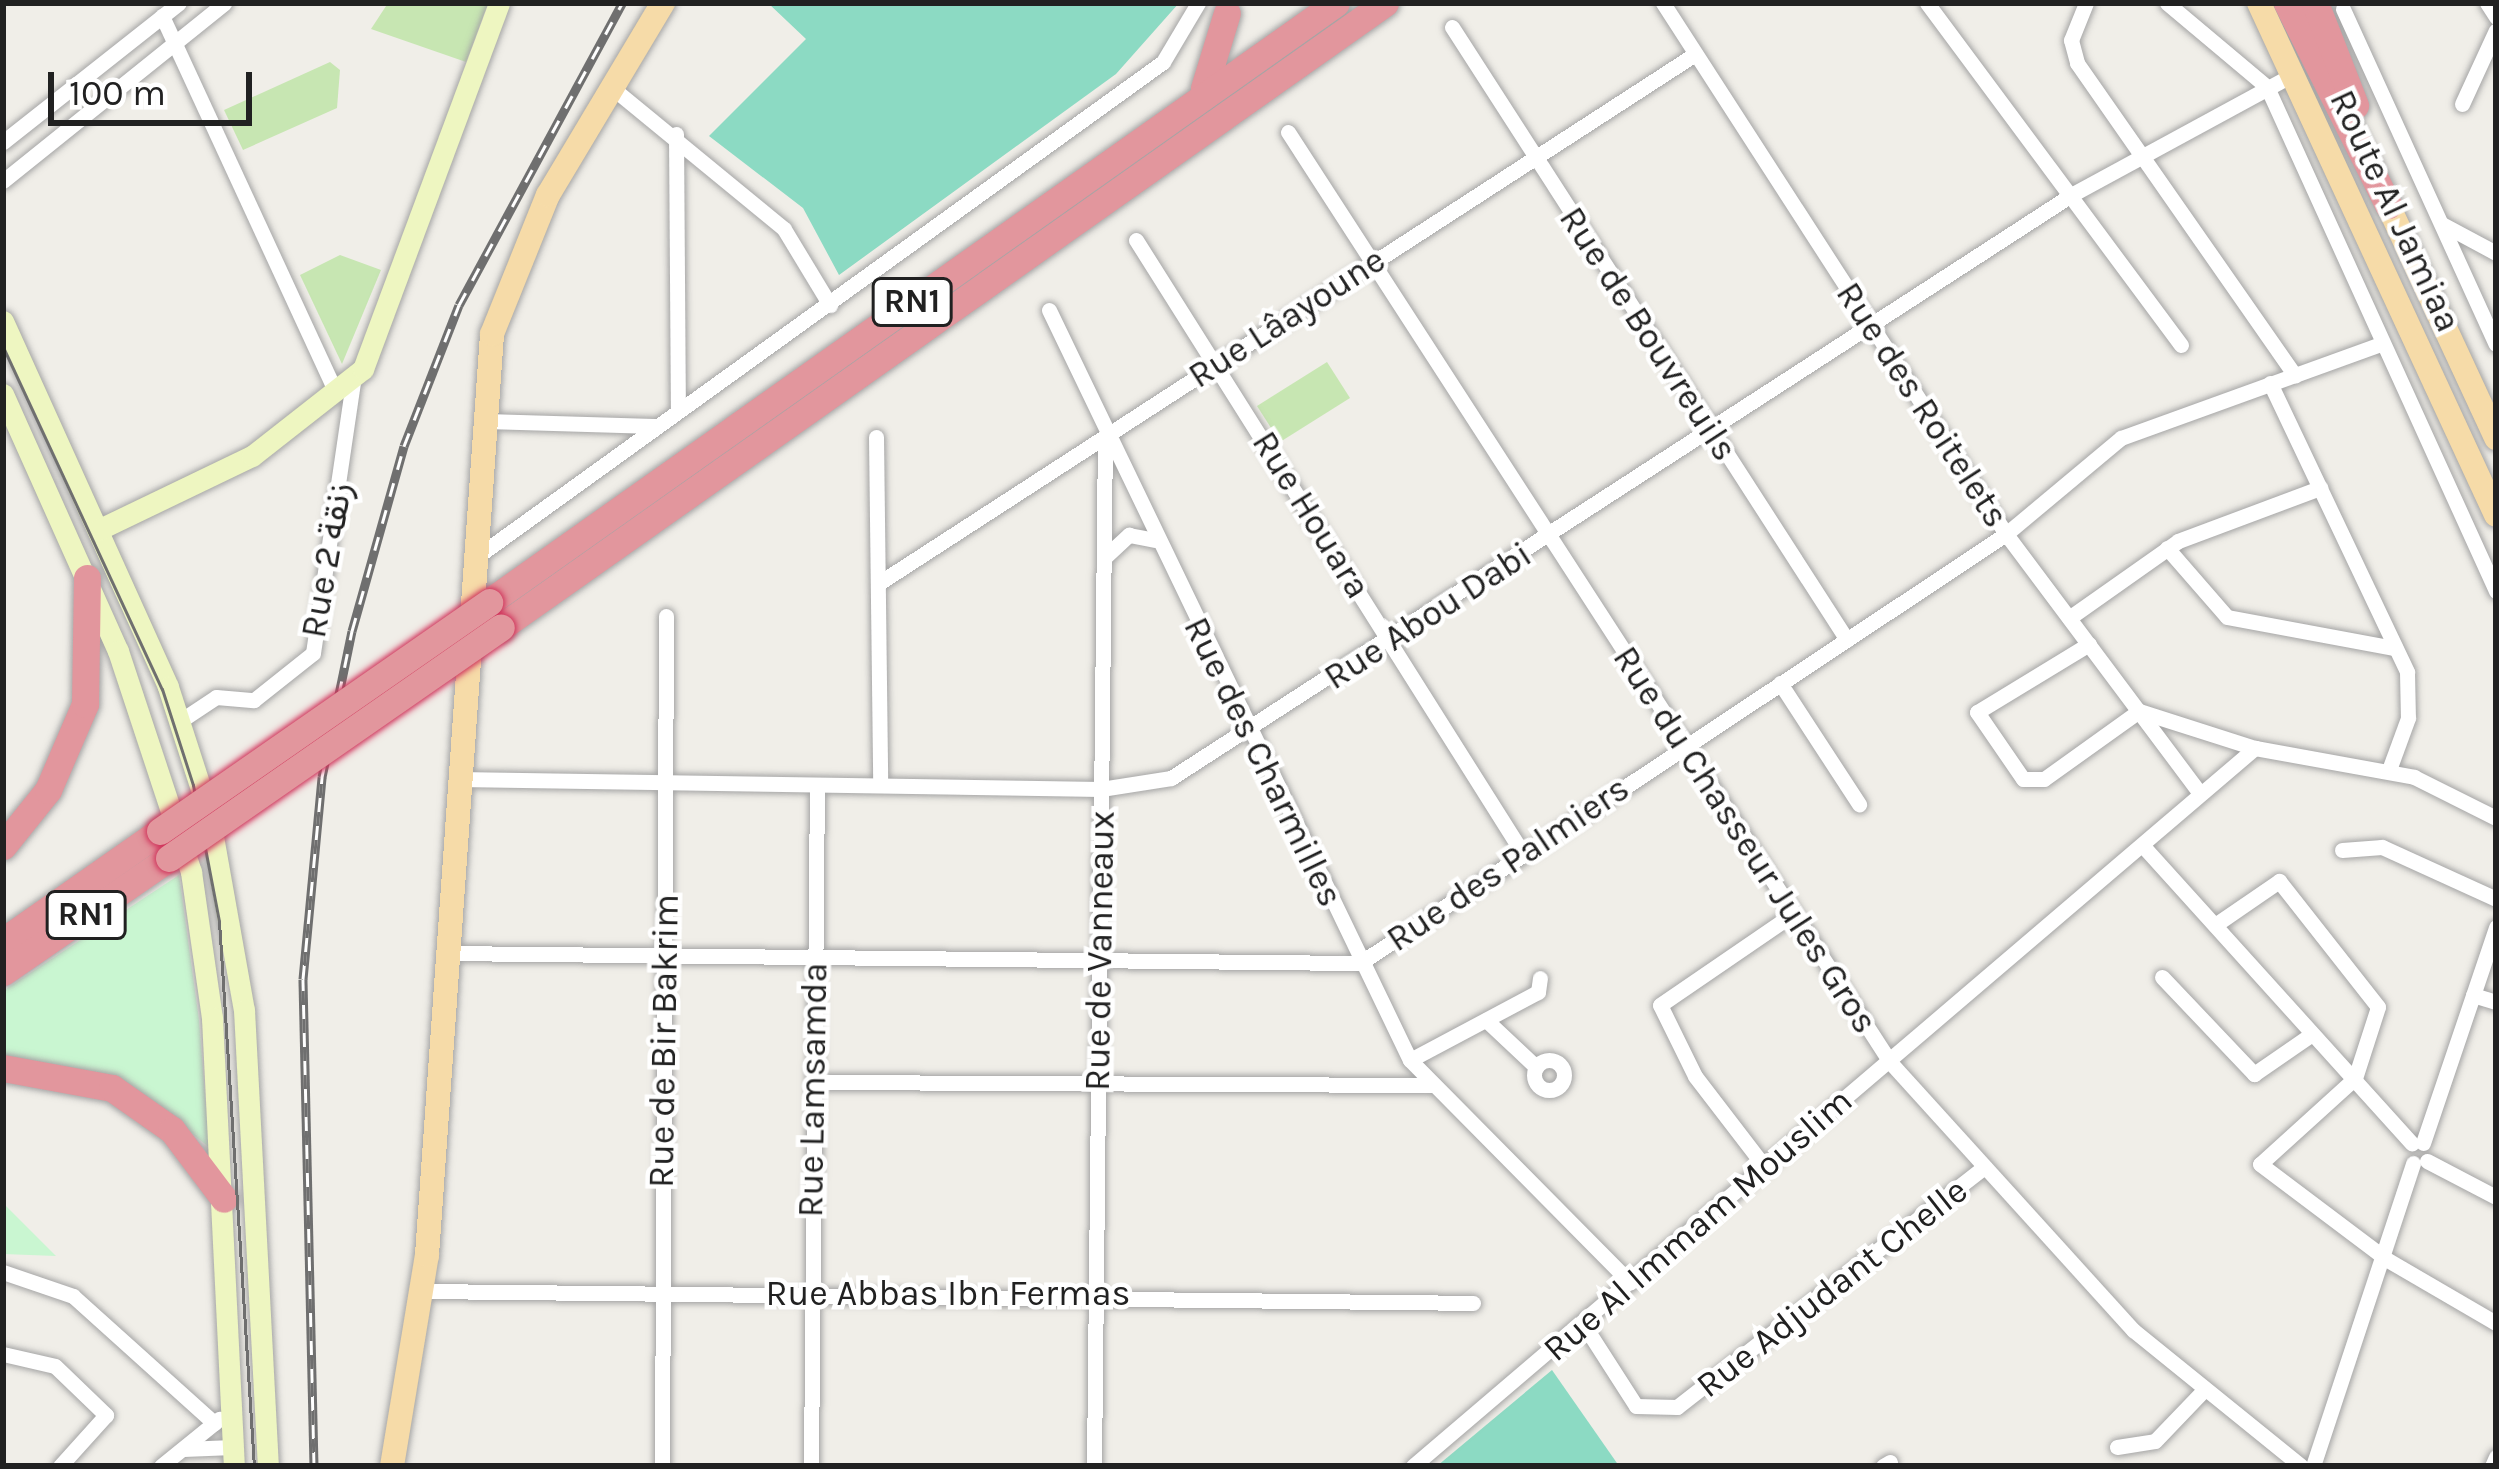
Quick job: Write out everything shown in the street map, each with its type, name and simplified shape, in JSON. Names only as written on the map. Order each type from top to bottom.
[{"type":"highway","name":"RN1","points":[[495,614],[1336,3]]},
{"type":"highway","name":"RN1","points":[[3,972],[164,845],[1385,3]]},
{"type":"highway","points":[[1269,83],[1405,3]]},
{"type":"highway","name":"Route Al Jamiaa","points":[[2287,3],[2388,205]]},
{"type":"highway","points":[[1232,6],[1240,49],[1258,56]]},
{"type":"highway","points":[[1193,103],[1219,63],[1232,6]]},
{"type":"highway","points":[[2332,9],[2388,205]]},
{"type":"highway","points":[[3,846],[48,790],[85,704],[87,578]]},
{"type":"highway","name":"RN1","points":[[3,941],[164,845]]},
{"type":"highway","points":[[3,1068],[112,1088],[153,1112],[224,1199]]},
{"type":"main road","points":[[98,530],[252,456],[344,387],[382,331],[499,3]]},
{"type":"main road","points":[[392,1466],[423,1292],[442,953],[485,421],[510,280],[608,85],[663,3]]},
{"type":"main road","name":"Route Al Jamiaa","points":[[2259,3],[2496,514]]},
{"type":"main road","name":"Route Al Jamiaa","points":[[2388,205],[2496,438]]},
{"type":"main road","points":[[3,321],[180,721],[244,1010],[268,1466]]},
{"type":"main road","points":[[4,400],[87,578],[191,872],[224,1199],[223,1416],[233,1457]]},
{"type":"street","points":[[3,142],[178,3]]},
{"type":"street","points":[[3,181],[224,3]]},
{"type":"street","points":[[476,558],[1163,62],[1198,3]]},
{"type":"street","name":"Rue des Roitelets","points":[[1664,3],[2006,534],[2200,793]]},
{"type":"street","points":[[1927,3],[2181,345]]},
{"type":"street","points":[[2086,3],[2074,58],[2295,375]]},
{"type":"street","points":[[2167,3],[2267,87],[2496,591]]},
{"type":"street","points":[[2487,3],[2496,17]]},
{"type":"street","points":[[2332,9],[2496,344]]},
{"type":"street","points":[[162,16],[344,387]]},
{"type":"street","name":"Rue de Bouvreuils","points":[[1452,27],[1847,640]]},
{"type":"street","points":[[2462,104],[2496,30]]},
{"type":"street","name":"Rue Lâayoune","points":[[880,583],[1695,54]]},
{"type":"street","name":"Rue Abou Dabi","points":[[457,779],[1101,789],[1171,778],[1391,643],[1709,430],[2141,151],[2292,75]]},
{"type":"street","points":[[608,85],[676,134],[784,229],[830,305]]},
{"type":"street","name":"Rue du Chasseur Jules Gros","points":[[1288,132],[1790,916],[1890,1062],[1982,1169],[2201,1393],[2301,1466]]},
{"type":"street","points":[[676,134],[678,411]]},
{"type":"street","points":[[2441,224],[2496,253]]},
{"type":"street","name":"Rue Houara","points":[[1136,240],[1522,852]]},
{"type":"street","name":"Rue des Charmilles","points":[[1049,310],[1155,540],[1410,1060],[1630,1282]]},
{"type":"street","name":"Rue des Palmiers","points":[[442,953],[814,956],[1100,965],[1360,964],[2006,534],[2121,438],[2380,344]]},
{"type":"street","points":[[2270,382],[2396,648],[2411,692],[2389,770]]},
{"type":"street","name":"Rue 2 زنقة","points":[[180,721],[216,697],[254,700],[313,653],[344,387]]},
{"type":"street","points":[[485,421],[655,426]]},
{"type":"street","name":"Rue de Vanneaux","points":[[1094,1466],[1105,436]]},
{"type":"street","points":[[876,437],[880,784]]},
{"type":"street","points":[[2069,618],[2167,548],[2320,488]]},
{"type":"street","points":[[1104,560],[1129,535],[1155,540]]},
{"type":"street","points":[[2167,548],[2227,616],[2396,648]]},
{"type":"street","name":"Rue de Bir Bakrim","points":[[662,1466],[666,616]]},
{"type":"street","points":[[2089,644],[1989,704],[1978,724],[2033,781],[2139,711],[2255,748],[2389,770],[2496,818]]},
{"type":"street","points":[[1780,683],[1859,804]]},
{"type":"street","name":"Rue Al Immam Mouslim","points":[[1413,1466],[1584,1325],[2255,748]]},
{"type":"street","name":"Rue Lamsamda","points":[[811,1466],[817,785]]},
{"type":"street","points":[[2143,846],[2312,1034],[2418,1143]]},
{"type":"street","points":[[2342,850],[2382,847],[2496,899]]},
{"type":"street","points":[[2215,925],[2260,884],[2284,886],[2374,994],[2378,1030],[2355,1078],[2258,1159],[2386,1259],[2496,1323]]},
{"type":"street","points":[[1764,1166],[1695,1076],[1660,1005],[1790,916]]},
{"type":"street","points":[[2312,1466],[2420,1162],[2418,1143],[2496,927]]},
{"type":"street","points":[[2162,977],[2254,1074],[2312,1034]]},
{"type":"street","points":[[1410,1060],[1538,992],[1540,978]]},
{"type":"street","points":[[2473,995],[2496,1002]]},
{"type":"street","points":[[1486,1020],[1536,1067]]},
{"type":"street","points":[[814,1082],[1432,1084]]},
{"type":"street","points":[[2420,1162],[2496,1197]]},
{"type":"street","name":"Rue Adjudant Chelle","points":[[1584,1325],[1636,1406],[1677,1407],[1982,1169]]},
{"type":"street","points":[[3,1272],[73,1296],[223,1416],[161,1466]]},
{"type":"street","name":"Rue Abbas Ibn Fermas","points":[[423,1292],[1096,1294],[1473,1303]]},
{"type":"street","points":[[3,1354],[55,1366],[106,1415],[59,1466]]},
{"type":"street","points":[[2117,1447],[2155,1441],[2201,1393]]},
{"type":"street","points":[[180,1450],[233,1457]]},
{"type":"street","points":[[2492,1466],[2496,1457]]},
{"type":"green space","points":[[388,3],[488,3],[466,62],[371,29]]},
{"type":"green space","points":[[768,3],[1179,3],[1116,74],[839,275],[803,208],[709,136],[806,39]]},
{"type":"green space","points":[[330,62],[340,70],[337,108],[243,150],[224,110]]},
{"type":"green space","points":[[340,255],[381,270],[342,364],[300,275]]},
{"type":"green space","points":[[1327,362],[1350,398],[1280,442],[1257,406]]},
{"type":"green space","points":[[179,875],[199,1020],[209,1147],[121,1078],[3,1056],[3,991]]},
{"type":"green space","points":[[3,1203],[56,1256],[3,1254]]},
{"type":"green space","points":[[1552,1370],[1619,1466],[1437,1466]]},
{"type":"tram line","points":[[3,347],[162,689],[193,785],[219,921],[254,1466]]},
{"type":"railway","points":[[314,1466],[303,979],[322,777],[352,631],[404,446],[459,305],[622,3]]}]
